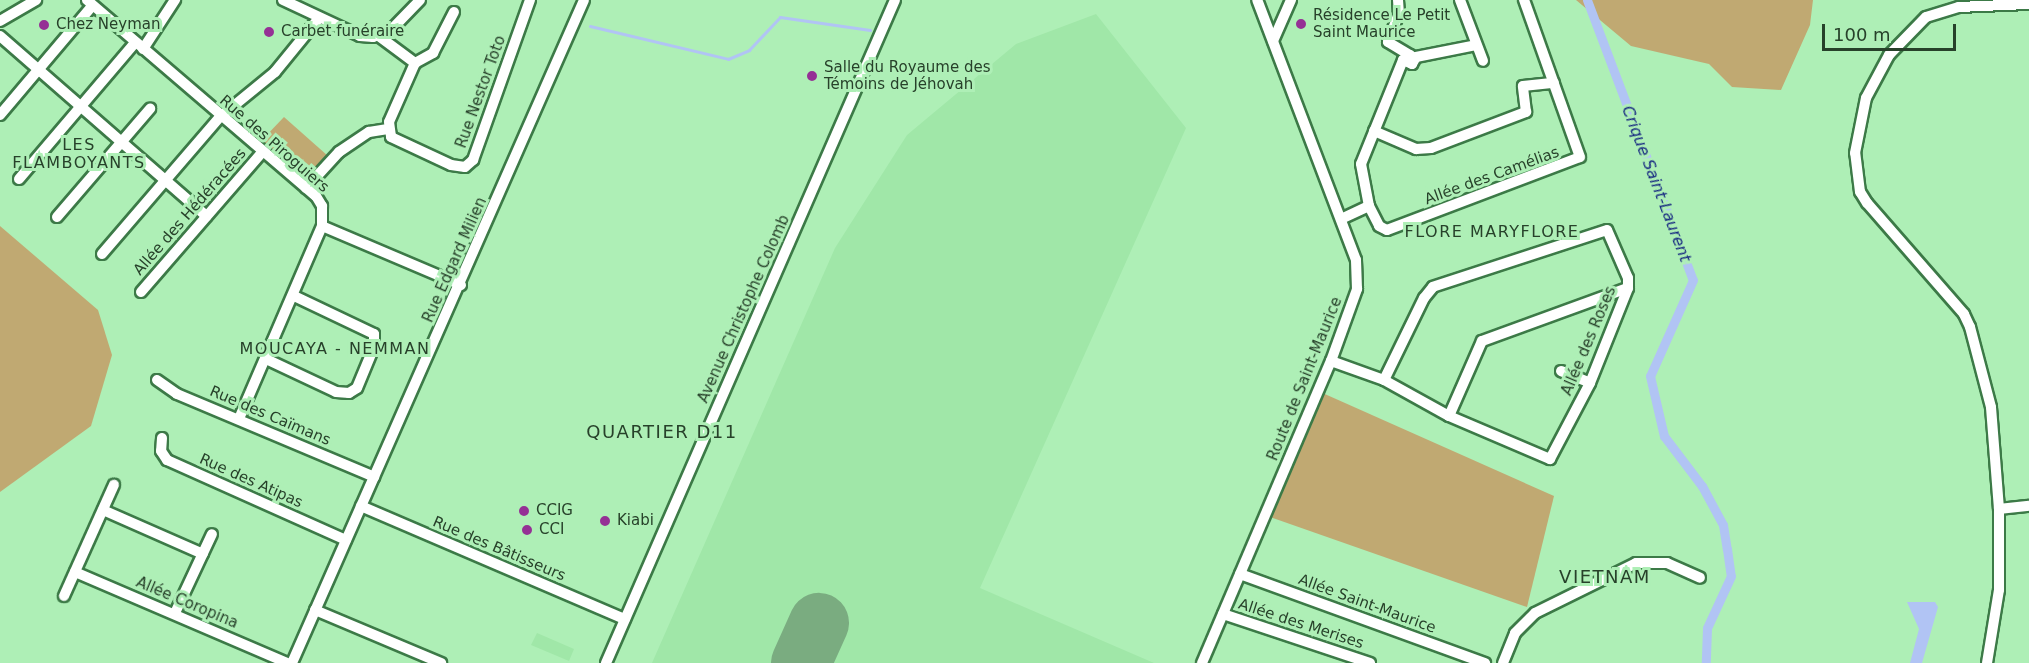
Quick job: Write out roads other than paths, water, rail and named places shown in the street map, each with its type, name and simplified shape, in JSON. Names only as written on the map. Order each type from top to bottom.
[{"type":"street","points":[[0,21],[36,0]]},
{"type":"street","points":[[19,179],[78,108],[139,46],[175,0]]},
{"type":"street","points":[[283,0],[360,36],[380,37],[415,63]]},
{"type":"street","points":[[380,37],[420,0]]},
{"type":"street","name":"Rue Nestor Toto","points":[[388,129],[394,139],[451,165],[470,164],[530,0]]},
{"type":"street","name":"Rue Edgard Milien","points":[[292,663],[461,285],[584,0]]},
{"type":"street","name":"Avenue Christophe Colomb","points":[[606,663],[895,0]]},
{"type":"street","name":"Route de Saint-Maurice","points":[[1202,663],[1331,361],[1357,288],[1356,260],[1257,0]]},
{"type":"street","points":[[1273,41],[1291,0]]},
{"type":"street","points":[[1398,0],[1399,13],[1388,42],[1410,55],[1412,64]]},
{"type":"street","points":[[1460,0],[1483,61]]},
{"type":"street","name":"Allée des Camélias","points":[[1369,206],[1381,228],[1390,230],[1579,159],[1580,151],[1524,0]]},
{"type":"street","points":[[0,115],[38,72],[90,3]]},
{"type":"street","name":"Rue des Piroguiers","points":[[90,3],[220,117],[306,188],[322,206],[322,226]]},
{"type":"street","points":[[1987,663],[1999,590],[1999,509],[1991,407],[1970,327],[1964,314],[1867,203],[1860,192],[1855,153],[1866,98],[1889,55],[1926,17],[1959,7],[2029,4]]},
{"type":"street","points":[[306,188],[339,152],[369,132],[388,129],[415,63],[433,53],[454,12]]},
{"type":"street","points":[[102,254],[220,117],[275,72],[319,18]]},
{"type":"street","points":[[0,36],[78,108],[207,216]]},
{"type":"street","points":[[1412,64],[1416,57],[1476,45]]},
{"type":"street","points":[[1341,219],[1369,206],[1361,169],[1374,131],[1404,60],[1412,64]]},
{"type":"street","points":[[1374,131],[1416,149],[1431,148],[1526,112],[1523,86],[1554,83]]},
{"type":"street","points":[[57,217],[150,109]]},
{"type":"street","name":"Allée des Hédéracées","points":[[141,292],[263,151]]},
{"type":"street","points":[[239,419],[294,296],[322,226],[461,285]]},
{"type":"street","name":"Allée des Roses","points":[[1331,361],[1384,380],[1449,417],[1550,459],[1590,383],[1628,288],[1628,278],[1604,229],[1441,283],[1424,298],[1384,380]]},
{"type":"street","points":[[1449,417],[1482,341],[1628,288]]},
{"type":"street","points":[[266,358],[336,393],[349,393],[357,388],[375,343],[374,334],[294,296]]},
{"type":"street","points":[[1560,370],[1590,383]]},
{"type":"street","name":"Rue des Caïmans","points":[[157,380],[177,394],[374,477]]},
{"type":"street","name":"Rue des Atipas","points":[[162,438],[161,451],[166,460],[346,540]]},
{"type":"street","points":[[64,596],[114,486]]},
{"type":"street","name":"Rue des Bâtisseurs","points":[[361,506],[625,619]]},
{"type":"street","points":[[1999,509],[2029,506]]},
{"type":"street","points":[[103,510],[203,554]]},
{"type":"street","points":[[175,613],[212,534]]},
{"type":"street","points":[[1503,663],[1515,633],[1535,613],[1636,563],[1667,563],[1700,578]]},
{"type":"street","name":"Allée Coropina","points":[[75,572],[287,663]]},
{"type":"street","name":"Allée Saint-Maurice","points":[[1239,574],[1485,663]]},
{"type":"street","points":[[315,610],[441,663]]},
{"type":"street","name":"Allée des Merises","points":[[1223,614],[1370,663]]},
{"type":"water","points":[[1907,602],[1935,602],[1938,607],[1922,663],[1910,663],[1919,629]]},
{"type":"waterway","name":"Crique Saint-Laurent","points":[[1587,0],[1693,280],[1650,376],[1664,436],[1702,486],[1723,525],[1731,576],[1707,628],[1706,663]]},
{"type":"waterway","points":[[590,26],[728,59],[749,50],[780,17],[870,30]]},
{"type":"place","name":"Résidence Le Petit Saint Maurice","points":[[1301,24]]},
{"type":"place","name":"Chez Neyman","points":[[44,25]]},
{"type":"place","name":"Carbet funéraire","points":[[269,32]]},
{"type":"place","name":"Salle du Royaume des Témoins de Jéhovah","points":[[812,76]]},
{"type":"place","name":"CCIG","points":[[524,511]]},
{"type":"place","name":"Kiabi","points":[[605,521]]},
{"type":"place","name":"CCI","points":[[527,530]]},
{"type":"district","name":"LES FLAMBOYANTS","points":[[79,154]]},
{"type":"district","name":"FLORE MARYFLORE","points":[[1492,232]]},
{"type":"district","name":"MOUCAYA - NEMMAN","points":[[335,349]]},
{"type":"district","name":"QUARTIER D11","points":[[662,432]]},
{"type":"district","name":"VIETNAM","points":[[1605,577]]}]
